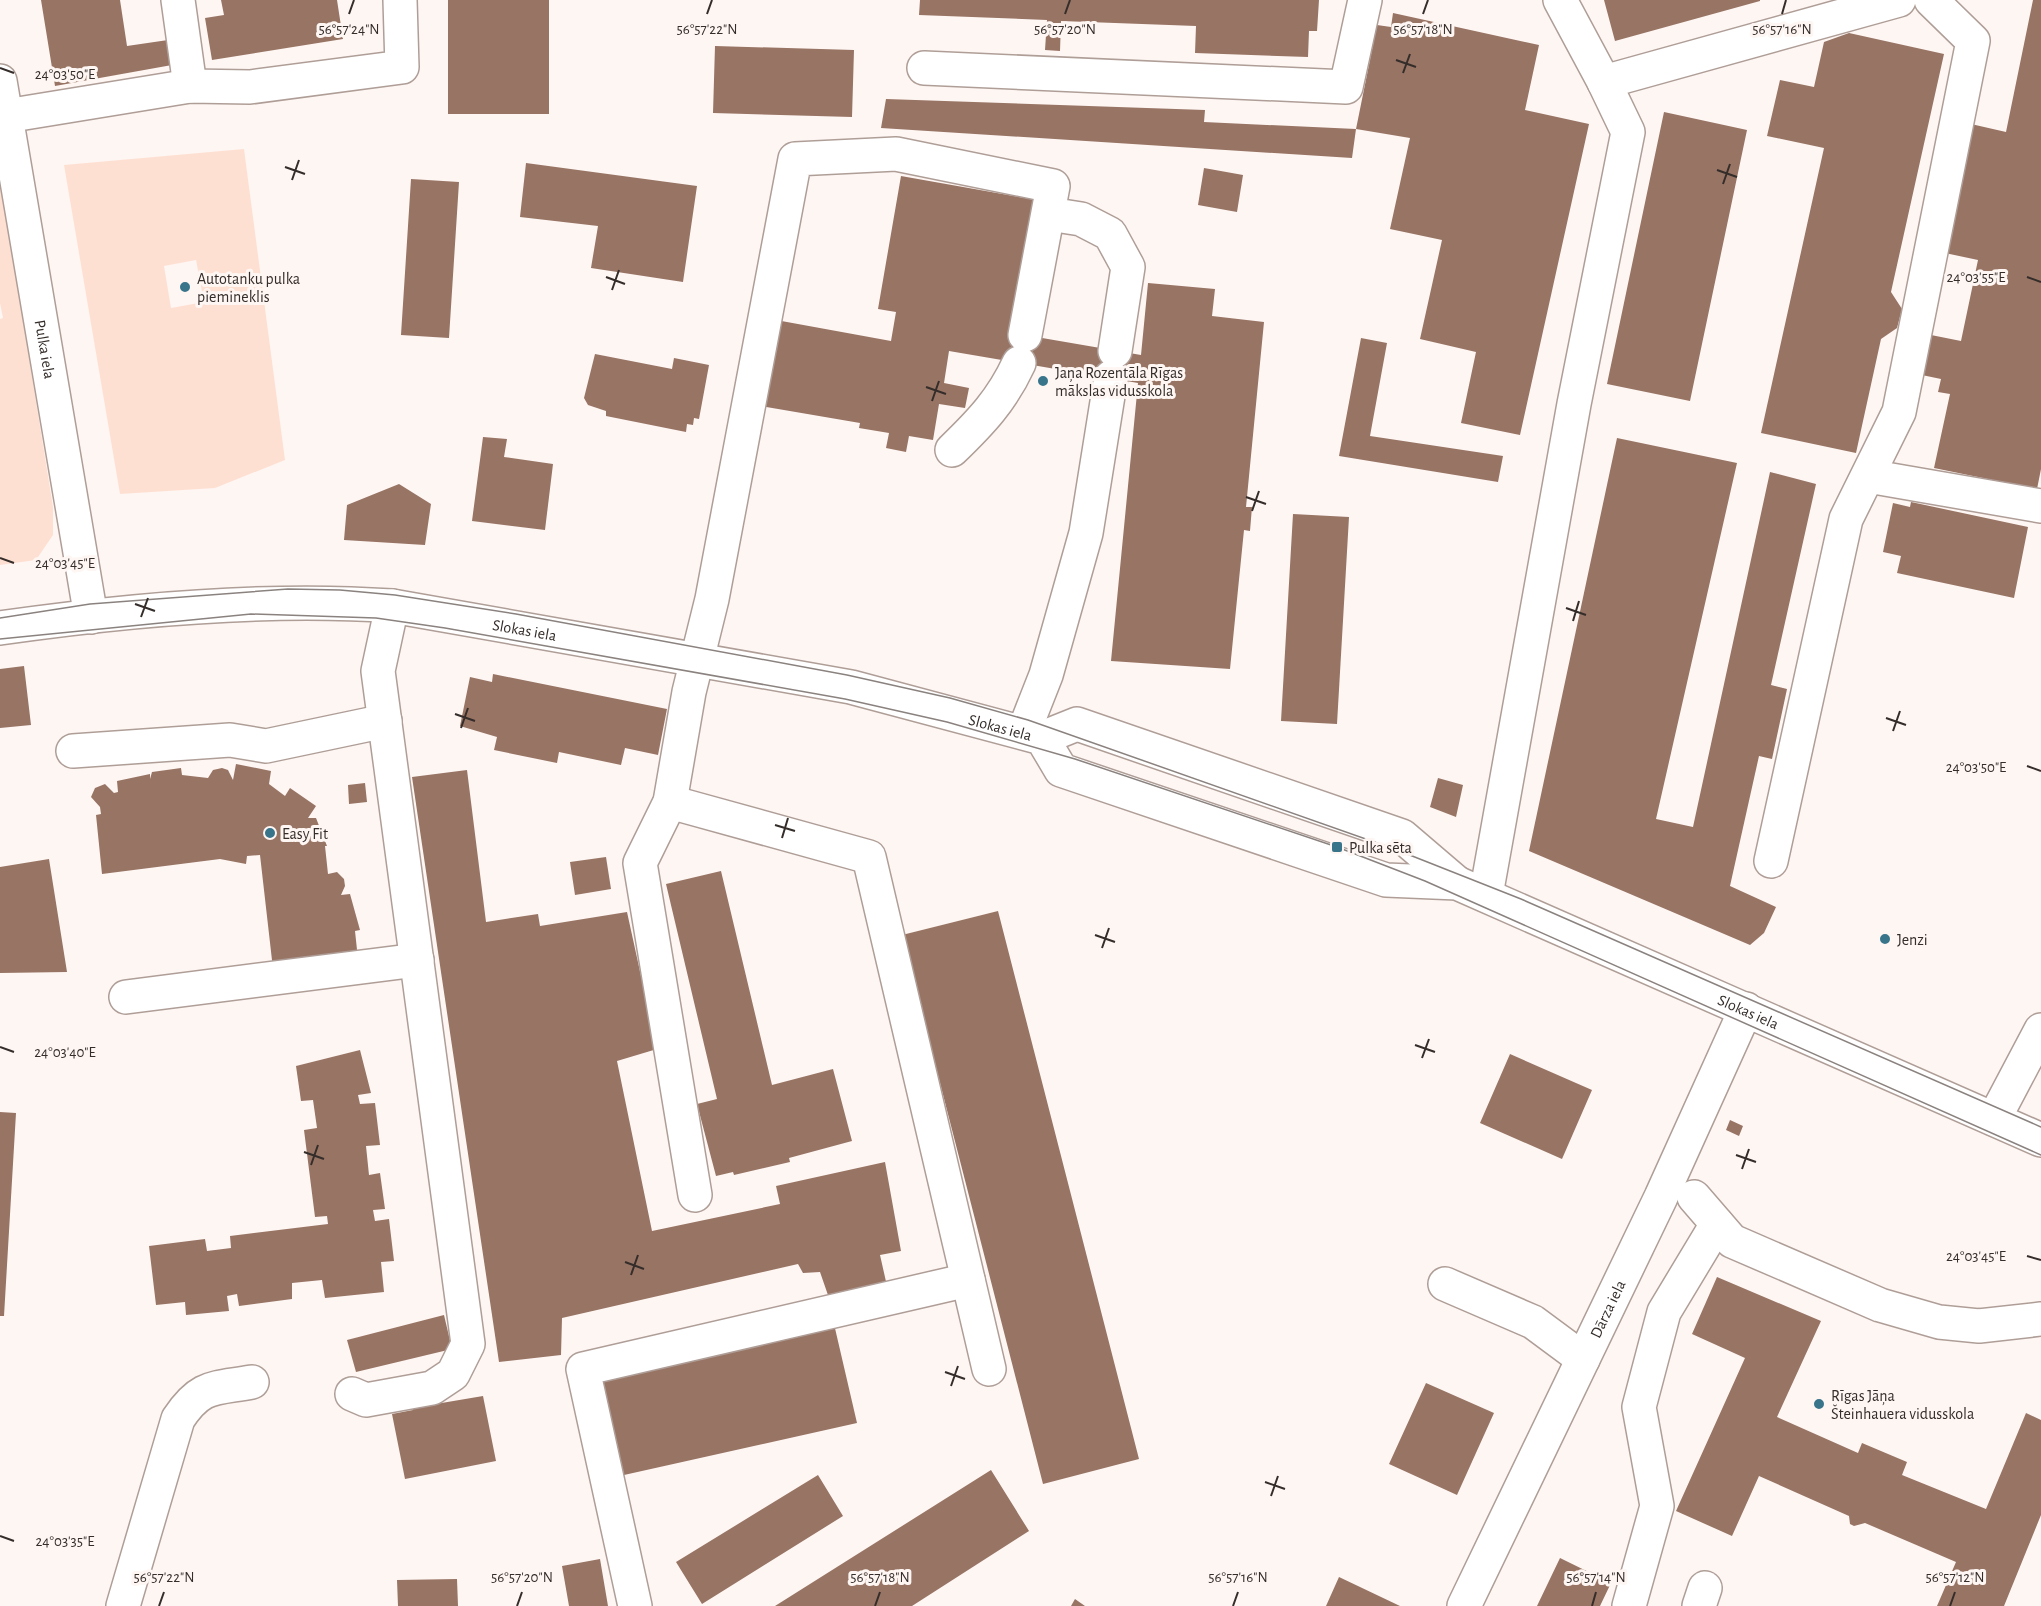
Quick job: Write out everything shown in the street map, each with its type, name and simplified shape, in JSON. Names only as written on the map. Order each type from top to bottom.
[{"type":"street","points":[[178,0],[190,86]]},
{"type":"street","points":[[6,116],[190,86],[250,87],[402,67],[400,0]]},
{"type":"street","points":[[924,68],[1346,87],[1365,0]]},
{"type":"street","points":[[1471,889],[1574,404],[1628,132],[1560,0]]},
{"type":"street","points":[[1604,82],[1899,0]]},
{"type":"street","points":[[1771,861],[1846,519],[1899,412],[1973,41],[1931,0]]},
{"type":"street","name":"Pulka iela","points":[[0,81],[92,617]]},
{"type":"street","points":[[695,1195],[640,863],[670,802],[689,692],[698,662],[795,159],[896,154],[1053,186],[1022,349],[1011,381],[988,416],[952,450]]},
{"type":"street","points":[[1033,735],[1046,675],[1086,533],[1128,267],[1110,234],[1082,219],[1048,214]]},
{"type":"street","points":[[1868,476],[2041,506]]},
{"type":"street","name":"Slokas iela","points":[[0,628],[92,617],[282,602],[339,602],[392,606],[698,662],[851,687],[1033,735],[1077,724],[1402,836],[1471,889],[2041,1140]]},
{"type":"street","points":[[352,1394],[366,1400],[432,1388],[453,1374],[468,1344],[378,671],[392,606]]},
{"type":"street","points":[[73,751],[230,740],[266,746],[385,721]]},
{"type":"street","name":"Slokas iela","points":[[1033,735],[1060,770],[1386,880],[1471,889]]},
{"type":"street","points":[[670,802],[869,857],[989,1369]]},
{"type":"street","points":[[126,997],[417,960]]},
{"type":"street","name":"Dārza iela","points":[[1464,1606],[1583,1359],[1746,1009]]},
{"type":"street","points":[[1994,1119],[2041,1030]]},
{"type":"street","points":[[1694,1197],[1732,1241],[1880,1305],[1939,1322],[1979,1326],[2041,1319]]},
{"type":"street","points":[[1629,1606],[1658,1506],[1639,1407],[1664,1312],[1717,1224]]},
{"type":"street","points":[[635,1606],[583,1369],[968,1280]]},
{"type":"street","points":[[1445,1284],[1533,1322],[1583,1359]]},
{"type":"street","points":[[123,1606],[178,1419],[188,1403],[201,1392],[252,1382]]},
{"type":"shaded area","points":[[244,149],[285,460],[215,488],[120,494],[64,165]],"holes":[[[196,260],[204,302],[171,308],[164,266]]]},
{"type":"shaded area","points":[[0,178],[53,507],[53,535],[36,560],[0,565],[0,319],[3,318],[0,303]]},
{"type":"building","points":[[41,0],[120,0],[127,46],[168,40],[172,65],[55,86]]},
{"type":"building","points":[[221,0],[337,0],[343,39],[212,60],[205,18],[224,15]]},
{"type":"building","points":[[448,0],[549,0],[549,114],[448,114]]},
{"type":"building","points":[[920,0],[1319,0],[1317,31],[1309,31],[1308,57],[1195,53],[1196,26],[1061,21],[1060,51],[1045,50],[1047,20],[919,15]]},
{"type":"building","points":[[1604,0],[1760,0],[1760,1],[1615,41]]},
{"type":"building","points":[[2033,0],[2041,0],[2041,469],[2037,489],[1934,468],[1950,394],[1938,392],[1941,379],[1917,374],[1926,334],[1961,341],[1978,260],[1945,253],[1971,124],[2006,132]]},
{"type":"building","points":[[1393,13],[1539,45],[1525,110],[1589,124],[1520,435],[1461,423],[1476,352],[1420,339],[1442,240],[1390,229],[1410,138],[1356,129],[1377,25],[1391,27]]},
{"type":"building","points":[[1849,33],[1944,54],[1891,292],[1902,309],[1897,328],[1881,339],[1856,453],[1761,433],[1824,148],[1767,136],[1780,80],[1814,87],[1824,42]]},
{"type":"building","points":[[715,46],[854,50],[852,117],[713,113]]},
{"type":"building","points":[[886,99],[1205,110],[1204,122],[1356,129],[1352,158],[881,128]]},
{"type":"building","points":[[1664,112],[1747,130],[1690,401],[1607,384]]},
{"type":"building","points":[[526,163],[697,186],[683,282],[591,268],[598,226],[520,217]]},
{"type":"building","points":[[1204,168],[1243,175],[1237,212],[1198,205]]},
{"type":"building","points":[[901,176],[1036,200],[1013,333],[1141,355],[1148,283],[1215,289],[1212,316],[1264,322],[1246,507],[1252,507],[1250,531],[1244,530],[1230,669],[1111,661],[1138,383],[949,351],[944,383],[969,388],[965,408],[939,404],[933,440],[909,436],[906,452],[886,448],[889,433],[859,428],[860,423],[761,406],[776,320],[891,341],[896,312],[878,309]]},
{"type":"building","points":[[411,179],[459,182],[449,338],[401,335]]},
{"type":"building","points":[[1361,338],[1387,343],[1370,436],[1503,456],[1498,482],[1339,456]]},
{"type":"building","points":[[595,354],[672,369],[674,358],[709,365],[699,419],[694,418],[693,425],[687,424],[686,432],[606,416],[606,411],[588,405],[584,398]]},
{"type":"building","points":[[483,437],[507,439],[504,457],[553,464],[545,530],[472,521]]},
{"type":"building","points":[[1617,438],[1737,463],[1656,819],[1693,827],[1770,472],[1816,484],[1771,685],[1787,689],[1772,759],[1759,756],[1730,886],[1776,907],[1764,933],[1750,945],[1529,851]]},
{"type":"building","points":[[399,484],[431,504],[425,545],[344,540],[347,505]]},
{"type":"building","points":[[1911,502],[2028,527],[2014,598],[1897,573],[1901,556],[1883,552],[1893,503],[1910,507]]},
{"type":"building","points":[[1293,514],[1349,517],[1337,724],[1281,721]]},
{"type":"building","points":[[24,666],[31,725],[0,728],[0,669]]},
{"type":"building","points":[[493,674],[667,709],[658,755],[625,748],[621,765],[559,752],[557,763],[494,750],[497,737],[460,726],[470,677],[492,682]]},
{"type":"building","points":[[236,764],[271,771],[269,784],[285,796],[290,788],[316,806],[308,818],[316,818],[327,846],[325,846],[328,874],[337,872],[344,879],[345,886],[341,895],[350,894],[360,930],[355,931],[358,959],[273,969],[260,855],[247,856],[246,864],[220,859],[102,874],[96,815],[101,814],[100,807],[91,797],[95,788],[105,784],[114,793],[118,792],[117,781],[150,774],[150,779],[152,772],[181,768],[182,775],[208,778],[213,770],[222,768],[228,770],[233,780]]},
{"type":"building","points":[[467,770],[486,922],[538,914],[540,926],[627,912],[657,1049],[617,1061],[652,1231],[780,1204],[776,1186],[885,1162],[901,1251],[880,1255],[887,1286],[829,1298],[820,1272],[803,1273],[798,1264],[562,1318],[561,1355],[499,1362],[412,777]]},
{"type":"building","points":[[1438,778],[1463,785],[1456,817],[1430,807]]},
{"type":"building","points":[[365,783],[367,802],[349,804],[348,785]]},
{"type":"building","points":[[606,857],[611,889],[575,895],[570,862]]},
{"type":"building","points":[[49,859],[67,972],[0,973],[0,867]]},
{"type":"building","points":[[721,871],[772,1085],[833,1069],[852,1141],[789,1158],[790,1162],[734,1175],[733,1172],[716,1176],[697,1104],[717,1099],[666,884]]},
{"type":"building","points":[[998,911],[1139,1459],[1043,1484],[902,935]]},
{"type":"building","points":[[360,1050],[371,1093],[358,1095],[360,1104],[375,1103],[380,1145],[366,1146],[369,1175],[380,1173],[385,1209],[373,1210],[375,1221],[389,1219],[394,1261],[381,1262],[384,1292],[325,1298],[322,1280],[292,1283],[292,1299],[239,1306],[237,1294],[227,1296],[229,1311],[186,1315],[185,1302],[156,1305],[149,1246],[205,1239],[207,1251],[231,1248],[230,1236],[328,1224],[327,1216],[315,1217],[304,1130],[317,1128],[313,1100],[301,1101],[296,1066]]},
{"type":"building","points":[[1510,1054],[1592,1090],[1562,1159],[1480,1123]]},
{"type":"building","points":[[0,1112],[16,1113],[4,1316],[0,1316]]},
{"type":"building","points":[[1730,1120],[1743,1126],[1739,1136],[1726,1130]]},
{"type":"building","points":[[1717,1277],[1821,1321],[1777,1417],[1858,1453],[1862,1443],[1907,1462],[1902,1475],[1986,1509],[2026,1413],[2041,1420],[2041,1515],[2004,1606],[1937,1606],[1956,1562],[1865,1523],[1854,1526],[1850,1524],[1849,1516],[1759,1476],[1732,1536],[1676,1511],[1745,1358],[1692,1334]]},
{"type":"building","points":[[444,1315],[452,1349],[356,1372],[347,1340]]},
{"type":"building","points":[[834,1324],[857,1423],[624,1475],[602,1377]]},
{"type":"building","points":[[1426,1383],[1494,1413],[1457,1495],[1389,1464]]},
{"type":"building","points":[[483,1396],[496,1461],[405,1479],[392,1414],[413,1410],[412,1408]]},
{"type":"building","points":[[991,1470],[1029,1531],[912,1606],[775,1606]]},
{"type":"building","points":[[818,1475],[843,1516],[702,1604],[676,1562]]},
{"type":"building","points":[[1560,1558],[1611,1583],[1600,1606],[1537,1606]]},
{"type":"building","points":[[600,1559],[608,1606],[569,1606],[562,1566]]},
{"type":"building","points":[[1339,1577],[1400,1606],[1326,1606]]},
{"type":"building","points":[[457,1579],[458,1606],[398,1606],[397,1580]]},
{"type":"building","points":[[1075,1599],[1085,1606],[1071,1606]]},
{"type":"tram line","points":[[0,618],[90,604],[288,589],[340,590],[395,595],[516,614],[847,675],[950,698],[1028,720],[1397,850],[1521,899],[2041,1127]]},
{"type":"tram line","points":[[0,639],[251,614],[376,618],[445,628],[845,699],[947,722],[1075,759],[1337,847],[1425,881],[2041,1155]]},
{"type":"place","name":"Autotanku pulka piemineklis","points":[[185,287]]},
{"type":"place","name":"Jaņa Rozentāla Rīgas mākslas vidusskola","points":[[1043,381]]},
{"type":"place","name":"Easy Fit","points":[[270,833]]},
{"type":"place","name":"Pulka sēta","points":[[1337,847]]},
{"type":"place","name":"Jenzi","points":[[1885,939]]},
{"type":"place","name":"Rīgas Jāņa Šteinhauera vidusskola","points":[[1819,1404]]}]
